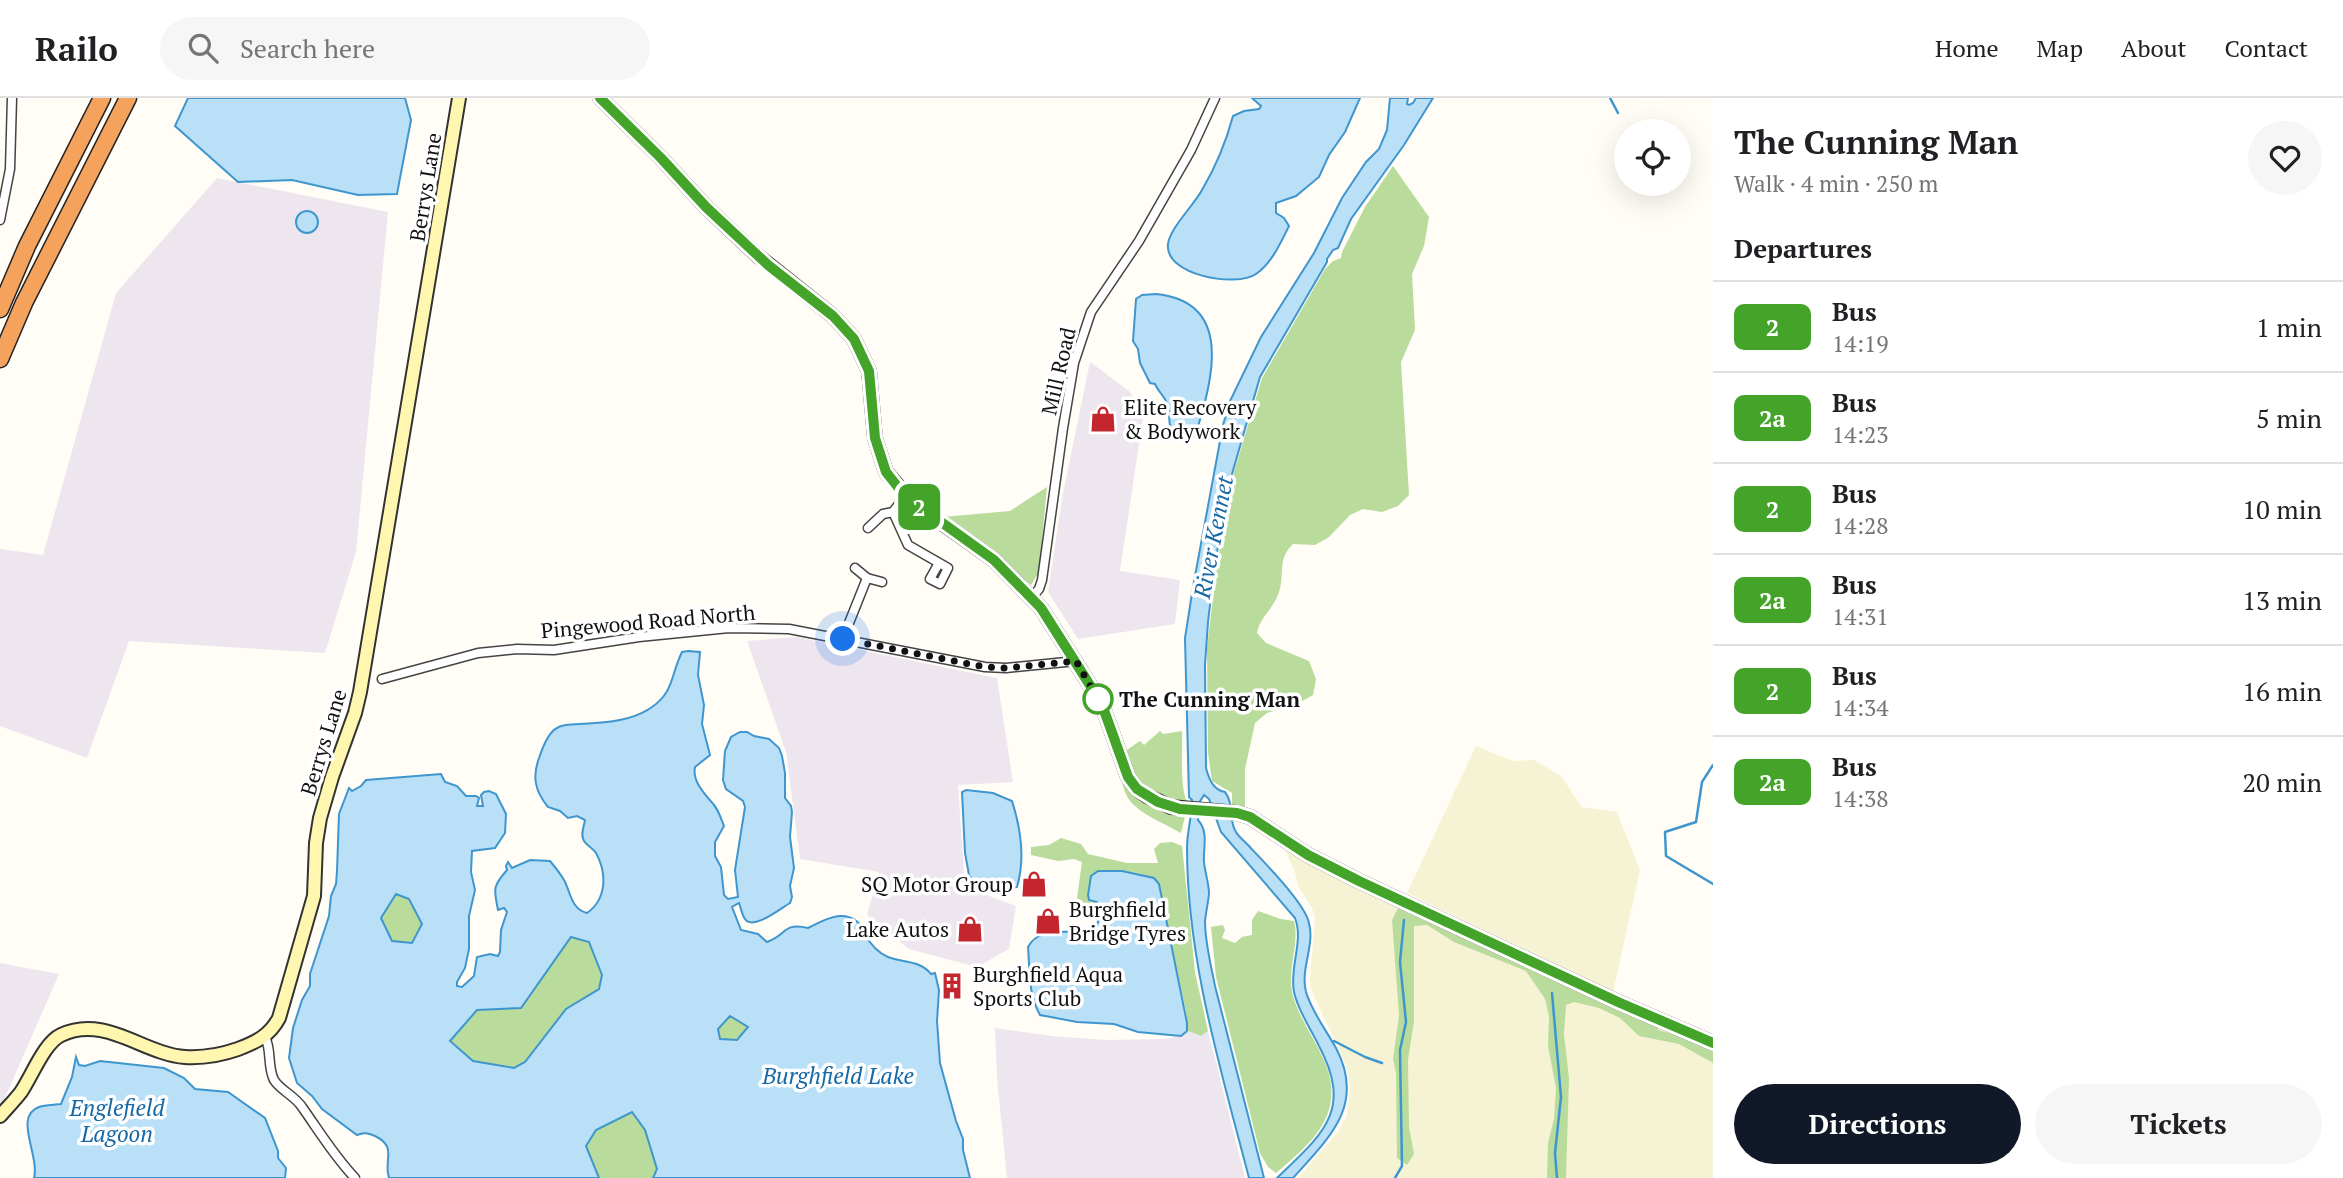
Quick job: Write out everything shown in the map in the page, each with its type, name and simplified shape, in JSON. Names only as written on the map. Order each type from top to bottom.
[{"type":"highway","points":[[0,309],[27,246],[102,98]]},
{"type":"highway","points":[[0,359],[30,291],[128,98]]},
{"type":"street","points":[[0,219],[10,169],[12,98]]},
{"type":"street","name":"Berrys Lane","points":[[265,1037],[273,1030],[279,1018],[309,916],[314,896],[320,818],[360,692],[459,98]]},
{"type":"street","points":[[600,98],[706,207],[768,265],[833,316],[854,339],[867,362],[878,454],[886,472],[905,496],[994,560],[1032,597],[1076,661],[1105,713],[1132,784],[1147,796],[1180,809],[1237,813],[1250,817],[1308,855],[1359,881],[1618,1002],[1713,1043]]},
{"type":"street","name":"Mill Road","points":[[1032,597],[1042,580],[1074,363],[1091,312],[1139,242],[1191,150],[1215,98]]},
{"type":"street","points":[[868,528],[883,514],[893,512],[905,496]]},
{"type":"street","points":[[893,512],[908,545],[939,563]]},
{"type":"street","points":[[855,568],[867,578],[882,582]]},
{"type":"street","points":[[843,639],[867,578]]},
{"type":"street","name":"Pingewood Road North","points":[[386,676],[422,670],[478,653],[517,649],[554,650],[639,637],[729,628],[789,629],[985,667],[1006,668],[1076,661]]},
{"type":"street","points":[[0,1116],[20,1093],[50,1043],[61,1035],[97,1029],[183,1057],[206,1057],[232,1051],[265,1037],[269,1045],[275,1081],[300,1104],[317,1131],[355,1178]]},
{"type":"shaded area","points":[[217,178],[388,212],[356,552],[325,653],[129,641],[87,758],[0,726],[0,549],[43,555],[116,293]]},
{"type":"shaded area","points":[[1090,362],[1129,391],[1144,411],[1120,571],[1180,580],[1175,624],[1078,639],[1048,592],[1063,493]]},
{"type":"shaded area","points":[[797,637],[997,678],[1013,782],[958,785],[965,887],[1016,906],[1009,949],[977,967],[909,949],[867,915],[879,872],[800,859],[786,752],[747,641]]},
{"type":"shaded area","points":[[1476,746],[1513,761],[1534,760],[1561,776],[1582,807],[1617,812],[1640,870],[1613,992],[1407,893]]},
{"type":"shaded area","points":[[1283,846],[1713,1048],[1713,1178],[1298,1178],[1337,1133],[1347,1115],[1350,1087],[1343,1058],[1311,990],[1315,919],[1312,908],[1298,886],[1295,872]]},
{"type":"shaded area","points":[[0,963],[59,974],[0,1109]]},
{"type":"shaded area","points":[[995,1028],[1106,1040],[1164,1039],[1181,1036],[1187,1031],[1201,1036],[1208,1031],[1245,1178],[1007,1178]]},
{"type":"green space","points":[[1393,166],[1429,217],[1424,246],[1412,274],[1415,330],[1401,362],[1409,495],[1398,506],[1382,512],[1363,509],[1350,515],[1329,537],[1315,545],[1293,544],[1288,550],[1283,562],[1278,595],[1257,633],[1266,643],[1309,661],[1316,679],[1313,695],[1297,704],[1267,713],[1255,723],[1245,769],[1245,807],[1232,806],[1232,793],[1212,781],[1208,752],[1207,648],[1217,564],[1232,479],[1262,378],[1325,269],[1341,258],[1365,207]]},
{"type":"green space","points":[[1047,487],[1039,572],[1031,585],[943,517],[1010,511]]},
{"type":"green space","points":[[1160,731],[1163,734],[1182,731],[1182,779],[1188,804],[1181,833],[1134,805],[1123,785],[1124,752],[1140,741],[1144,745]]},
{"type":"green space","points":[[1061,838],[1081,844],[1088,854],[1127,863],[1158,863],[1154,849],[1160,843],[1172,842],[1182,846],[1195,972],[1208,1031],[1201,1036],[1188,1031],[1159,884],[1146,876],[1126,871],[1106,871],[1091,876],[1089,901],[1097,902],[1099,917],[1085,907],[1076,906],[1082,862],[1074,859],[1058,861],[1031,855],[1031,847],[1049,845]]},
{"type":"green space","points":[[396,893],[409,899],[422,924],[412,943],[392,941],[381,917]]},
{"type":"green space","points":[[1400,904],[1658,1025],[1658,1030],[1677,1035],[1676,1030],[1713,1048],[1713,1063],[1679,1044],[1639,1036],[1620,1018],[1599,1008],[1574,1002],[1566,1005],[1564,1034],[1569,1078],[1566,1178],[1547,1178],[1548,1143],[1554,1119],[1556,1088],[1548,1046],[1549,1016],[1545,999],[1526,971],[1454,942],[1427,925],[1414,926],[1414,1021],[1408,1060],[1409,1127],[1414,1154],[1407,1165],[1397,1158],[1396,1073],[1393,1059],[1399,1015],[1392,920]]},
{"type":"green space","points":[[1258,911],[1294,921],[1291,977],[1293,996],[1324,1060],[1330,1079],[1329,1111],[1322,1125],[1314,1138],[1276,1173],[1268,1167],[1260,1153],[1216,977],[1211,927],[1223,925],[1225,930],[1222,938],[1235,943],[1242,937],[1252,935],[1252,920]]},
{"type":"green space","points":[[571,937],[589,942],[602,975],[599,989],[566,1009],[525,1062],[514,1068],[473,1061],[450,1041],[477,1010],[521,1007]]},
{"type":"green space","points":[[730,1015],[748,1026],[737,1040],[719,1039],[718,1029]]},
{"type":"green space","points":[[633,1112],[645,1130],[657,1169],[653,1178],[599,1178],[586,1146],[596,1130]]},
{"type":"water","points":[[188,98],[405,98],[411,120],[397,194],[358,195],[292,180],[238,182],[175,126]]},
{"type":"water","points":[[1252,98],[1360,98],[1345,132],[1329,155],[1319,177],[1296,196],[1276,203],[1276,213],[1284,218],[1289,226],[1267,264],[1256,274],[1246,278],[1233,280],[1203,276],[1177,264],[1170,255],[1168,244],[1211,173],[1233,116],[1259,109],[1261,106]]},
{"type":"water","name":"River Kennet","points":[[1390,98],[1408,98],[1409,105],[1416,98],[1433,98],[1404,145],[1351,219],[1338,248],[1333,250],[1327,259],[1260,377],[1230,481],[1215,563],[1205,665],[1206,768],[1212,783],[1228,796],[1237,834],[1282,882],[1306,915],[1310,940],[1305,975],[1306,992],[1315,1014],[1336,1048],[1344,1068],[1347,1087],[1345,1104],[1339,1119],[1319,1149],[1293,1178],[1277,1178],[1307,1149],[1328,1121],[1333,1105],[1333,1088],[1329,1069],[1294,992],[1293,974],[1298,936],[1295,918],[1221,832],[1209,799],[1204,795],[1199,803],[1198,820],[1204,835],[1204,862],[1209,890],[1205,921],[1207,946],[1264,1178],[1249,1178],[1217,1056],[1193,932],[1187,848],[1192,800],[1189,797],[1185,638],[1223,425],[1230,401],[1261,337],[1314,253],[1342,198],[1366,162],[1379,149],[1387,130]]},
{"type":"water","points":[[307,211],[317,218],[318,222],[311,232],[307,233],[297,226],[296,222],[303,212]]},
{"type":"water","points":[[1156,294],[1181,300],[1198,312],[1208,328],[1212,347],[1208,390],[1193,437],[1176,436],[1172,432],[1167,403],[1155,384],[1150,383],[1133,341],[1136,299],[1142,295]]},
{"type":"water","name":"Burghfield Lake","points":[[682,652],[700,652],[698,675],[704,705],[702,724],[710,755],[695,767],[695,778],[716,807],[724,826],[715,842],[715,856],[721,867],[724,895],[728,899],[738,897],[735,870],[745,807],[743,801],[726,789],[723,780],[725,751],[731,737],[747,732],[769,739],[779,748],[782,756],[785,798],[792,812],[792,897],[790,903],[754,922],[745,919],[739,903],[732,907],[741,930],[758,934],[767,942],[789,928],[808,928],[833,917],[848,917],[861,925],[866,937],[881,953],[917,964],[931,974],[935,973],[939,990],[937,1021],[940,1063],[963,1139],[970,1178],[653,1178],[657,1169],[645,1130],[632,1112],[596,1130],[586,1146],[599,1178],[389,1178],[388,1150],[382,1140],[370,1134],[357,1135],[322,1109],[297,1083],[289,1058],[293,1028],[302,1000],[310,986],[310,974],[329,916],[331,896],[336,884],[339,814],[349,788],[352,791],[366,780],[441,774],[445,782],[457,786],[466,796],[479,798],[477,806],[483,806],[481,795],[484,792],[496,794],[506,814],[505,833],[495,848],[472,851],[471,872],[475,890],[469,916],[469,949],[465,968],[457,982],[457,986],[462,987],[474,976],[477,957],[490,954],[498,956],[500,952],[501,930],[507,912],[504,908],[498,910],[495,888],[507,870],[508,862],[512,868],[530,860],[550,861],[564,880],[578,908],[587,913],[598,901],[603,885],[602,869],[596,853],[583,838],[585,820],[577,816],[568,818],[560,811],[548,807],[535,778],[539,758],[548,736],[559,727],[632,717],[652,707],[668,689]],"holes":[[[396,894],[409,899],[422,924],[412,943],[392,941],[381,918]],[[571,937],[589,942],[602,975],[599,989],[566,1009],[525,1062],[514,1068],[473,1061],[450,1041],[477,1010],[521,1008]],[[730,1016],[748,1027],[737,1040],[720,1039],[718,1029]]]},
{"type":"water","points":[[966,790],[993,793],[1012,801],[1021,844],[1017,887],[1001,891],[979,888],[969,875],[965,853],[962,792]]},
{"type":"water","points":[[1098,871],[1122,871],[1154,878],[1159,884],[1187,1023],[1187,1031],[1181,1036],[1138,1032],[1114,1024],[1077,1022],[1040,1015],[1031,991],[1028,947],[1041,935],[1079,931],[1097,925],[1097,902],[1089,900],[1088,895],[1091,876]]},
{"type":"water","name":"Englefield Lagoon","points":[[76,1057],[79,1065],[85,1066],[100,1061],[164,1068],[184,1078],[195,1089],[228,1092],[265,1118],[278,1151],[278,1158],[286,1168],[285,1178],[34,1178],[28,1119],[39,1107],[61,1104],[72,1077]]},
{"type":"waterway","points":[[1610,98],[1618,113]]},
{"type":"waterway","points":[[1713,765],[1702,782],[1696,822],[1665,832],[1666,856],[1713,884]]},
{"type":"waterway","points":[[1395,1178],[1402,1166],[1400,1050],[1406,1022],[1400,962],[1404,920]]},
{"type":"waterway","points":[[1552,993],[1561,1097],[1555,1153],[1557,1178]]},
{"type":"waterway","points":[[1334,1041],[1382,1063]]},
{"type":"bus line","name":"2","points":[[600,98],[706,207],[768,265],[842,324],[854,339],[867,362],[872,389],[875,438],[886,472],[905,496],[994,560],[1041,608],[1093,690],[1105,713],[1128,777],[1137,789],[1171,807],[1237,813],[1250,817],[1308,855],[1359,881],[1618,1002],[1713,1043]]},
{"type":"place","name":"Elite Recovery & Bodywork","points":[[1103,419]]},
{"type":"place","name":"The Cunning Man","points":[[1098,699]]},
{"type":"place","name":"SQ Motor Group","points":[[1034,884]]},
{"type":"place","name":"Burghfield Bridge Tyres","points":[[1048,921]]},
{"type":"place","name":"Lake Autos","points":[[970,929]]},
{"type":"place","name":"Burghfield Aqua Sports Club","points":[[952,986]]},
{"type":"route","points":[[843,639],[985,667],[1006,668],[1076,661],[1098,699]]}]
